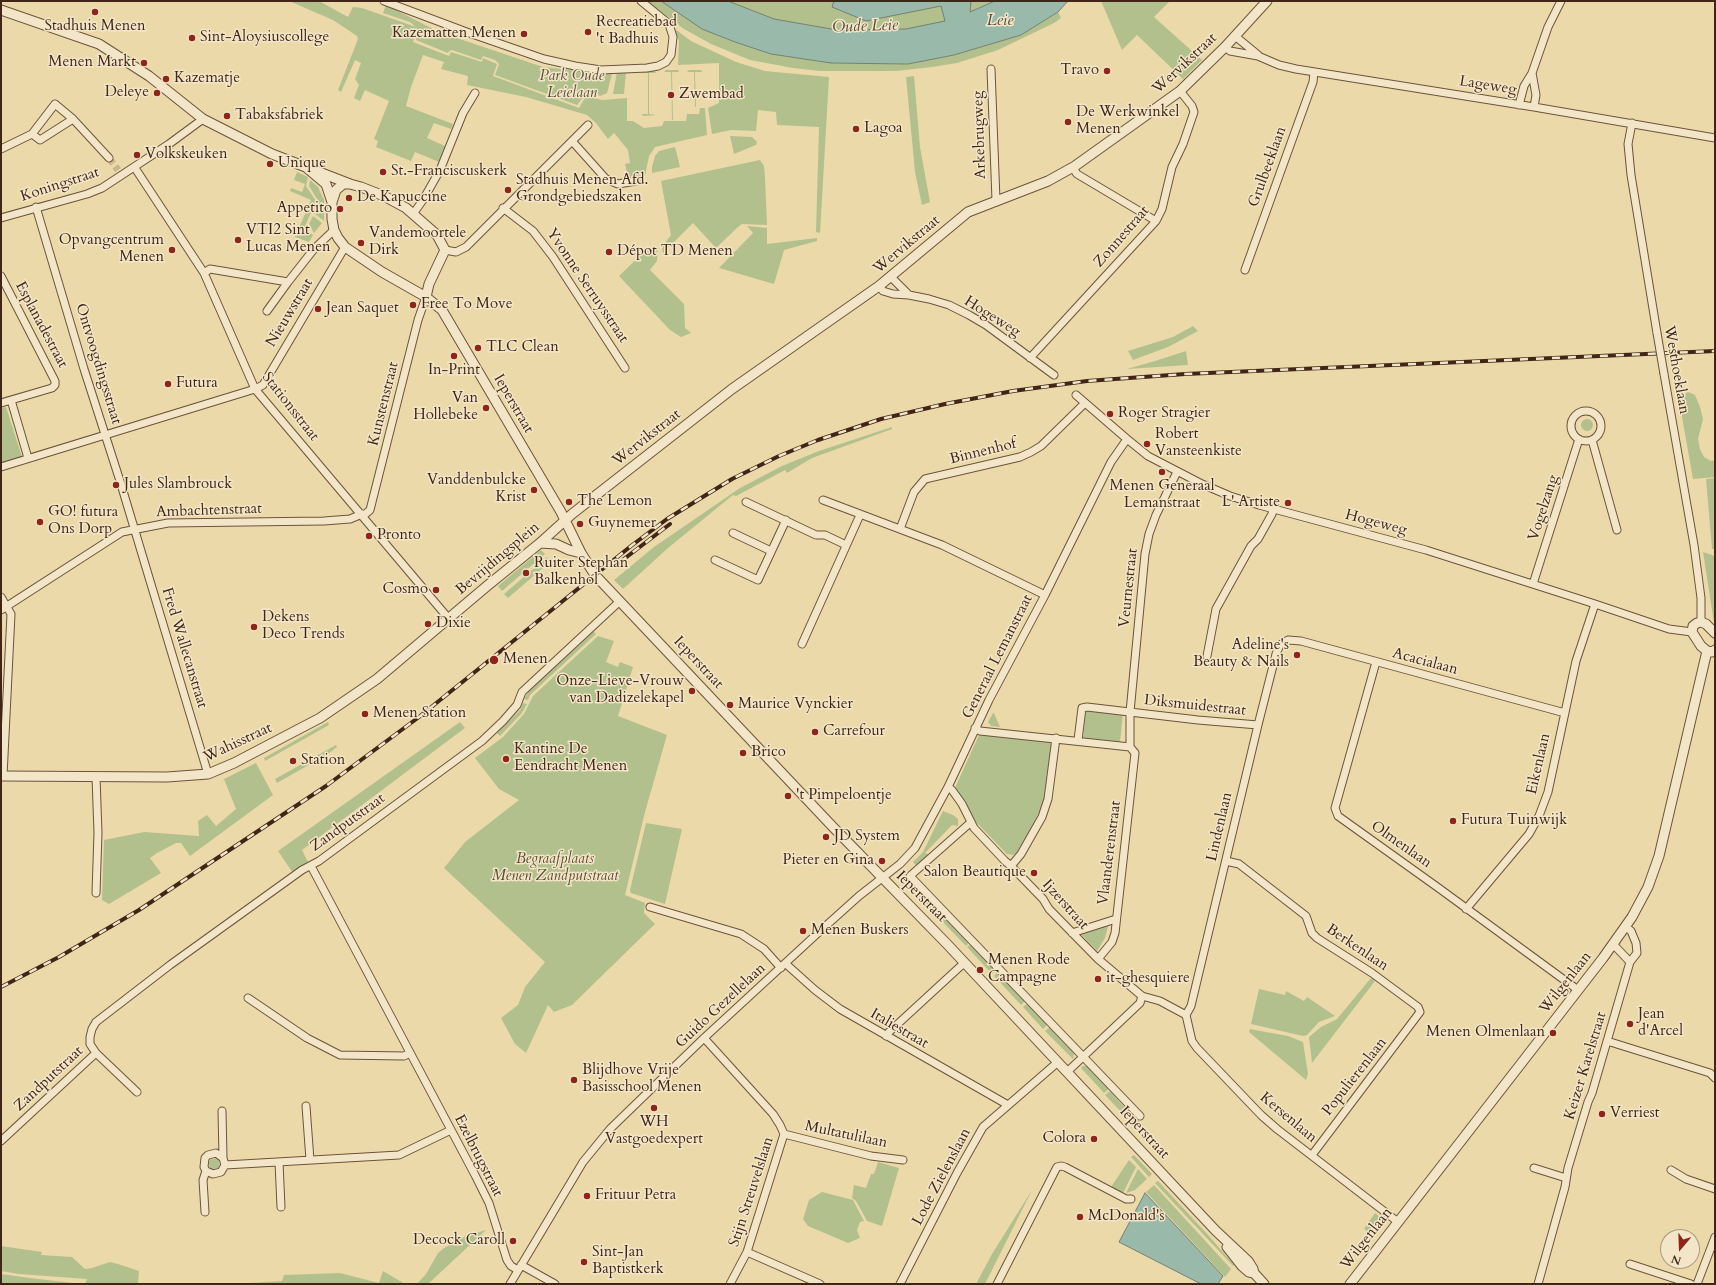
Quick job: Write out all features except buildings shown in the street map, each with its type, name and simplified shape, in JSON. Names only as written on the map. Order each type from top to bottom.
[{"type":"street","points":[[384,1],[544,59],[601,70],[647,68],[658,66],[666,62],[671,55],[673,37],[669,24],[641,1]]},
{"type":"street","name":"Wervikstraat","points":[[565,520],[732,389],[891,277],[968,212],[996,200],[1022,192],[1073,168],[1180,91],[1225,47],[1267,1]]},
{"type":"street","points":[[1519,105],[1524,86],[1532,74],[1548,27],[1561,1]]},
{"type":"street","name":"Ieperstraat","points":[[1,10],[90,41],[117,55],[149,76],[203,119],[272,154],[350,184]]},
{"type":"street","name":"Lageweg","points":[[1235,36],[1258,56]]},
{"type":"street","name":"Lageweg","points":[[1225,47],[1230,51],[1258,56],[1285,66],[1314,72],[1632,123],[1715,138]]},
{"type":"street","name":"Arkebrugweg","points":[[991,69],[996,200]]},
{"type":"street","name":"Grulbeeklaan","points":[[1245,270],[1313,82],[1314,72]]},
{"type":"street","points":[[1532,74],[1536,95],[1534,107]]},
{"type":"street","name":"Zonnestraat","points":[[1030,358],[1156,221],[1162,209],[1172,167],[1183,144],[1194,112],[1192,106],[1180,91]]},
{"type":"street","points":[[413,214],[423,200],[440,170],[464,113],[475,93]]},
{"type":"street","points":[[1,149],[32,134],[55,104],[73,119],[109,158]]},
{"type":"street","points":[[32,134],[40,140],[73,119]]},
{"type":"street","name":"Koningstraat","points":[[1,218],[87,194],[102,188],[120,173],[135,168],[203,119]]},
{"type":"street","name":"Westhoeklaan","points":[[1632,123],[1628,144],[1631,175],[1656,333],[1694,545],[1701,598],[1701,622]]},
{"type":"street","points":[[445,250],[456,252],[466,247],[503,208],[588,125]]},
{"type":"street","points":[[572,141],[606,179],[618,184],[636,181]]},
{"type":"street","name":"Stationsstraat","points":[[135,168],[204,273],[255,389],[449,618]]},
{"type":"street","name":"Ieperstraat","points":[[307,168],[326,184],[332,202],[332,219],[334,230],[345,247],[382,272],[426,296],[442,310],[565,520],[581,553],[595,575],[882,878],[902,896],[1216,1231],[1248,1261],[1254,1273],[1264,1284]]},
{"type":"street","points":[[1073,168],[1077,174],[1156,221]]},
{"type":"street","points":[[332,202],[334,194],[339,187],[343,184],[350,184],[396,202],[413,214],[437,235],[445,250]]},
{"type":"street","name":"Ontvoogdingsstraat","points":[[36,207],[84,369],[135,529]]},
{"type":"street","name":"Yvonne Serruysstraat","points":[[503,208],[534,231],[553,257],[625,368]]},
{"type":"street","points":[[267,311],[314,249],[334,230]]},
{"type":"street","name":"Nieuwstraat","points":[[255,389],[263,384],[345,247]]},
{"type":"street","points":[[426,296],[428,284],[445,250]]},
{"type":"street","points":[[204,273],[210,270],[288,282]]},
{"type":"street","name":"Esplanadestraat","points":[[1,276],[55,381],[55,385],[52,388],[11,400]]},
{"type":"street","points":[[891,277],[909,295]]},
{"type":"street","name":"Hogeweg","points":[[879,286],[882,291],[893,294],[909,295],[942,303],[969,315],[1054,375]]},
{"type":"street","name":"Kunstenstraat","points":[[362,515],[370,510],[418,320],[426,296]]},
{"type":"street","points":[[1,467],[255,389]]},
{"type":"street","name":"Hogeweg","points":[[1076,395],[1126,439],[1148,456],[1177,472],[1230,496],[1426,550],[1669,629],[1692,632]]},
{"type":"street","points":[[1,403],[11,400],[28,458]]},
{"type":"street","name":"Binnenhof","points":[[900,529],[914,492],[925,479],[1020,457],[1031,452],[1041,446],[1085,403]]},
{"type":"street","points":[[1587,412],[1597,416],[1601,425],[1600,433],[1592,440],[1584,441],[1579,439],[1574,434],[1572,424],[1577,415],[1587,412]]},
{"type":"street","name":"Generaal Lemanstraat","points":[[882,878],[915,848],[948,787],[975,728],[1045,595],[1111,462],[1126,439]]},
{"type":"street","name":"Vogelzang","points":[[1533,584],[1579,439]]},
{"type":"street","points":[[1592,440],[1617,530]]},
{"type":"street","name":"Veurnestraat","points":[[1130,747],[1130,712],[1145,554],[1149,534],[1156,515],[1177,472]]},
{"type":"street","points":[[823,500],[942,545],[1045,595]]},
{"type":"street","points":[[746,502],[816,535],[825,535],[846,545]]},
{"type":"street","points":[[1207,656],[1216,609],[1251,546],[1258,539],[1272,514],[1273,509]]},
{"type":"street","name":"Ambachtenstraat","points":[[3,608],[122,532],[168,523],[324,521],[350,519],[362,515]]},
{"type":"street","points":[[802,644],[860,515]]},
{"type":"street","name":"Bevrijdingsplein","points":[[449,618],[540,543],[565,520]]},
{"type":"street","points":[[715,560],[758,580],[786,520]]},
{"type":"street","name":"Fred Wallecanstraat","points":[[135,529],[208,774]]},
{"type":"street","points":[[733,533],[771,551]]},
{"type":"street","points":[[540,543],[556,544],[569,550],[581,553]]},
{"type":"street","points":[[1,597],[3,608],[11,614],[2,776]]},
{"type":"street","name":"Zandputstraat","points":[[137,1092],[96,1053],[90,1044],[90,1037],[96,1022],[194,948],[302,870],[311,866],[482,741],[517,705],[522,692],[620,601]]},
{"type":"street","name":"Eikenlaan","points":[[1466,909],[1529,834],[1539,816],[1548,792],[1576,661],[1595,604]]},
{"type":"street","name":"Wahisstraat","points":[[2,776],[167,777],[208,774],[255,753],[334,710],[377,679],[449,618]]},
{"type":"street","points":[[1711,650],[1701,646],[1692,632],[1693,626],[1701,622],[1706,624],[1715,633]]},
{"type":"street","name":"Acacialaan","points":[[1280,645],[1288,640],[1301,641],[1564,713]]},
{"type":"street","name":"Lindenlaan","points":[[1186,1016],[1191,1006],[1258,725],[1276,654],[1280,645]]},
{"type":"street","name":"Wilgenlaan","points":[[1350,1284],[1626,927],[1648,887],[1659,856],[1711,650]]},
{"type":"street","name":"Olmenlaan","points":[[1376,662],[1335,808],[1338,816],[1578,990]]},
{"type":"street","name":"Diksmuidestraat","points":[[1078,740],[1082,708],[1087,707],[1258,725]]},
{"type":"street","points":[[975,728],[980,730],[1130,747]]},
{"type":"street","points":[[1012,866],[1021,854],[1042,817],[1048,799],[1056,738]]},
{"type":"street","name":"Vlaanderenstraat","points":[[1098,959],[1112,942],[1116,918],[1135,753],[1130,747]]},
{"type":"street","points":[[96,777],[98,833],[96,894]]},
{"type":"street","name":"Ijzerstraat","points":[[948,787],[962,804],[970,823],[1043,899],[1049,909],[1098,959],[1142,996],[1160,1001],[1186,1016]]},
{"type":"street","name":"Ieperstraat","points":[[970,823],[910,876],[1140,1116]]},
{"type":"street","name":"Berkenlaan","points":[[1226,861],[1239,864],[1306,916],[1312,933],[1317,938],[1372,973],[1418,1007],[1420,1012],[1405,1034]]},
{"type":"street","name":"Ezelbrugstraat","points":[[311,866],[489,1203],[507,1260],[511,1266],[520,1268]]},
{"type":"street","name":"Guido Gezellelaan","points":[[510,1284],[583,1162],[625,1113],[704,1038],[859,896],[882,878]]},
{"type":"street","name":"Italiestraat","points":[[650,907],[741,934],[764,949],[783,966],[840,1009],[1008,1105]]},
{"type":"street","points":[[1072,933],[1116,918]]},
{"type":"street","name":"Keizer Karelstraat","points":[[1538,1284],[1575,1146],[1630,962],[1636,953],[1636,943],[1631,931],[1626,927]]},
{"type":"street","points":[[1613,944],[1630,962]]},
{"type":"street","points":[[886,1036],[964,963]]},
{"type":"street","points":[[1067,1072],[1140,1003],[1142,996]]},
{"type":"street","points":[[248,998],[307,1038],[340,1055],[404,1056],[410,1053]]},
{"type":"street","name":"Kersenlaan","points":[[1186,1016],[1192,1041],[1197,1048],[1261,1115],[1398,1222]]},
{"type":"street","name":"Populierenlaan","points":[[1312,1155],[1405,1034]]},
{"type":"street","name":"Stijn Streuvelslaan","points":[[704,1038],[773,1114],[784,1134],[747,1252],[730,1284]]},
{"type":"street","points":[[1607,1041],[1710,1072],[1715,1078]]},
{"type":"street","name":"Zandputstraat","points":[[1,1141],[96,1053]]},
{"type":"street","name":"Lode Zielenslaan","points":[[900,1284],[983,1127],[1058,1062]]},
{"type":"street","points":[[306,1106],[310,1160]]},
{"type":"street","points":[[206,1171],[213,1174],[221,1172],[224,1161],[222,1111]]},
{"type":"street","points":[[205,1212],[203,1180],[206,1171],[204,1162],[208,1155],[216,1153],[224,1161],[280,1162],[399,1155],[451,1130]]},
{"type":"street","name":"Multatulilaan","points":[[784,1134],[871,1156],[903,1160]]},
{"type":"street","points":[[280,1162],[281,1207]]},
{"type":"street","points":[[996,1284],[1057,1167],[1065,1167],[1126,1199],[1131,1199]]},
{"type":"street","points":[[1534,1168],[1566,1178]]},
{"type":"street","points":[[1671,1170],[1686,1179],[1715,1189]]},
{"type":"street","points":[[1697,1284],[1715,1237]]},
{"type":"street","points":[[747,1252],[820,1284]]},
{"type":"street","points":[[1630,1264],[1691,1284]]},
{"type":"street","points":[[520,1268],[555,1284]]},
{"type":"green space","name":"Park Oude Leielaan","points":[[289,1],[319,1],[348,17],[353,7],[362,8],[416,27],[410,22],[383,13],[386,5],[439,32],[543,67],[612,74],[607,93],[600,96],[586,94],[577,105],[495,75],[499,64],[495,60],[483,56],[481,60],[452,50],[448,53],[416,40],[417,31],[413,42],[449,56],[451,52],[482,62],[483,58],[497,64],[493,76],[579,108],[586,96],[602,100],[627,98],[627,121],[633,121],[644,128],[662,126],[664,121],[686,121],[687,114],[699,114],[700,108],[705,108],[707,135],[655,147],[649,156],[645,176],[628,177],[625,164],[630,163],[628,150],[614,133],[608,139],[596,123],[587,115],[526,97],[467,85],[468,76],[441,69],[444,62],[423,55],[411,87],[406,106],[453,124],[451,129],[434,123],[427,138],[445,146],[439,162],[415,152],[411,161],[376,147],[378,141],[374,139],[389,101],[365,90],[360,101],[354,98],[359,85],[355,79],[361,63],[355,60],[341,92],[338,90],[358,39],[357,36],[333,20]]},
{"type":"green space","points":[[647,1],[661,1],[702,29],[735,42],[771,54],[831,63],[908,64],[954,55],[1021,35],[1058,12],[1061,18],[1054,23],[998,50],[957,63],[896,71],[820,71],[793,68],[750,60],[711,44],[684,29]]},
{"type":"green space","points":[[728,1],[995,1],[954,20],[906,29],[837,30],[774,19]]},
{"type":"green space","points":[[1101,1],[1170,1],[1154,17],[1202,60],[1183,79],[1137,35],[1122,50]]},
{"type":"green space","points":[[675,29],[691,41],[736,62],[765,71],[829,77],[820,233],[816,232],[819,127],[777,125],[776,112],[758,110],[756,131],[731,130],[712,134],[708,108],[719,103],[719,63],[678,65],[679,41]]},
{"type":"green space","points":[[654,70],[656,73],[649,73],[649,114],[656,115],[643,116],[642,114],[648,114],[648,73],[642,73],[643,71]]},
{"type":"green space","points":[[666,70],[678,70],[679,72],[672,72],[673,120],[671,72],[664,72]]},
{"type":"green space","points":[[689,70],[701,70],[702,72],[695,72],[696,107],[694,72],[687,72]]},
{"type":"green space","points":[[617,72],[626,72],[624,94],[613,94]]},
{"type":"green space","points":[[914,76],[920,147],[930,202],[922,205],[915,172],[906,77]]},
{"type":"green space","points":[[730,136],[752,137],[757,142],[756,145],[734,154]]},
{"type":"green space","points":[[675,147],[680,167],[652,173],[655,156],[659,151]]},
{"type":"green space","points":[[760,160],[764,166],[767,225],[742,224],[716,248],[693,223],[663,253],[662,247],[671,235],[661,181]]},
{"type":"green space","points":[[297,172],[308,177],[306,186],[316,201],[306,224],[307,229],[313,235],[309,242],[295,237],[311,200],[290,191],[291,188],[302,192],[305,184],[294,180]]},
{"type":"green space","points":[[310,180],[318,187],[324,200],[324,221],[314,213],[319,202],[309,186]]},
{"type":"green space","points":[[313,216],[322,223],[314,233],[309,224]]},
{"type":"green space","points":[[747,226],[767,228],[767,244],[817,238],[817,241],[784,250],[774,284],[719,268],[753,233]]},
{"type":"green space","points":[[649,247],[658,249],[657,261],[650,270],[684,304],[685,328],[691,333],[681,337],[670,330],[619,276]]},
{"type":"green space","points":[[1193,326],[1198,331],[1168,347],[1133,360],[1128,351],[1173,337]]},
{"type":"green space","points":[[1186,351],[1188,365],[1127,369],[1155,361]]},
{"type":"green space","points":[[1688,392],[1695,395],[1700,407],[1703,419],[1698,439],[1700,449],[1704,457],[1711,461],[1715,460],[1715,477],[1693,479],[1679,400]]},
{"type":"green space","points":[[6,407],[22,457],[1,464],[1,408]]},
{"type":"green space","points":[[1587,419],[1591,421],[1593,425],[1591,429],[1587,431],[1583,429],[1581,425],[1583,421]]},
{"type":"green space","points":[[892,427],[892,429],[812,458],[787,473],[785,470],[736,496],[733,495],[668,548],[623,589],[614,580],[654,547],[740,488],[782,466],[819,451]]},
{"type":"green space","points":[[1715,478],[1715,549],[1712,549],[1706,479]]},
{"type":"green space","points":[[541,550],[545,554],[502,591],[498,586]]},
{"type":"green space","points":[[1703,552],[1715,556],[1715,625],[1714,623]]},
{"type":"green space","points":[[547,557],[551,561],[508,598],[504,594]]},
{"type":"green space","points":[[593,631],[596,634],[530,695],[528,700],[524,699],[529,691]]},
{"type":"green space","name":"Begraafplaats Menen Zandputstraat","points":[[598,636],[614,641],[606,662],[618,667],[620,662],[633,667],[618,716],[667,735],[645,812],[625,895],[645,903],[644,913],[655,924],[572,1005],[554,1012],[548,1005],[526,1053],[515,1044],[501,1018],[518,1005],[525,987],[545,962],[444,868],[465,842],[519,800],[499,789],[475,758],[503,737],[524,714],[533,696]]},
{"type":"green space","points":[[523,703],[527,704],[522,713],[500,736],[497,733],[520,710]]},
{"type":"green space","points":[[1086,709],[1123,713],[1120,742],[1083,738]]},
{"type":"green space","points":[[993,713],[1000,727],[991,726],[988,722]]},
{"type":"green space","points":[[328,722],[329,725],[265,761],[264,758]]},
{"type":"green space","points":[[460,722],[465,728],[302,850],[308,862],[293,873],[278,851]]},
{"type":"green space","points":[[979,735],[1049,742],[1052,745],[1048,785],[1043,803],[1028,836],[1017,852],[1013,855],[1007,854],[976,822],[955,788]]},
{"type":"green space","points":[[336,745],[337,747],[328,754],[277,783],[275,779]]},
{"type":"green space","points":[[256,763],[273,795],[190,856],[181,843],[176,843],[157,853],[150,858],[161,873],[109,904],[102,900],[104,840],[144,832],[199,836],[198,821],[207,815],[216,826],[236,809],[224,779]]},
{"type":"green space","points":[[943,811],[958,819],[958,826],[952,825],[925,853],[931,855],[917,867],[913,862],[923,852]]},
{"type":"green space","points":[[646,823],[682,829],[665,904],[631,893],[630,890]]},
{"type":"green space","points":[[914,884],[970,942],[966,946],[910,888]]},
{"type":"green space","points":[[1109,922],[1105,938],[1097,951],[1079,932]]},
{"type":"green space","points":[[971,944],[996,970],[992,974],[967,947]]},
{"type":"green space","points":[[998,972],[1025,1001],[1021,1005],[994,976]]},
{"type":"green space","points":[[1371,978],[1375,981],[1312,1063],[1309,1037],[1321,1027],[1337,1019]]},
{"type":"green space","points":[[1259,989],[1285,995],[1286,991],[1304,1001],[1307,997],[1335,1016],[1319,1022],[1307,1035],[1303,1036],[1251,1024]]},
{"type":"green space","points":[[1028,1003],[1047,1025],[1043,1029],[1023,1007]]},
{"type":"green space","points":[[1050,1027],[1074,1053],[1073,1059],[1045,1031]]},
{"type":"green space","points":[[1250,1029],[1288,1036],[1303,1042],[1308,1074],[1306,1080],[1249,1032]]},
{"type":"green space","points":[[1083,1066],[1087,1066],[1109,1089],[1104,1093],[1081,1068]]},
{"type":"green space","points":[[1110,1091],[1127,1110],[1123,1114],[1105,1095]]},
{"type":"green space","points":[[1130,1111],[1140,1122],[1135,1127],[1125,1115]]},
{"type":"green space","points":[[1134,1155],[1152,1174],[1149,1177],[1131,1157]]},
{"type":"green space","points":[[214,1158],[218,1160],[220,1164],[218,1168],[214,1170],[210,1168],[208,1164],[210,1160]]},
{"type":"green space","points":[[1129,1160],[1136,1167],[1123,1193],[1111,1187]]},
{"type":"green space","points":[[878,1162],[899,1168],[882,1226],[867,1221],[856,1201],[852,1198],[854,1185],[866,1188],[871,1174],[874,1174]]},
{"type":"green space","points":[[1138,1169],[1147,1179],[1135,1190],[1126,1193]]},
{"type":"green space","points":[[1158,1181],[1210,1237],[1234,1265],[1233,1266],[1155,1183]]},
{"type":"green space","points":[[1154,1185],[1231,1269],[1225,1277],[1146,1192]]},
{"type":"green space","points":[[1032,1190],[985,1284],[976,1284],[992,1254]]},
{"type":"green space","points":[[822,1192],[853,1200],[864,1221],[860,1222],[857,1230],[860,1238],[848,1243],[808,1226],[803,1219],[809,1200]]},
{"type":"green space","points":[[1375,1213],[1382,1219],[1383,1224],[1381,1229],[1375,1225],[1369,1232],[1364,1229]]},
{"type":"green space","points":[[486,1230],[428,1284],[417,1284],[426,1274],[438,1253],[444,1248],[466,1236]]},
{"type":"green space","points":[[1,1246],[42,1252],[41,1255],[72,1257],[85,1269],[110,1262],[118,1264],[139,1271],[138,1284],[85,1284],[87,1279],[19,1274],[1,1271]]},
{"type":"green space","points":[[383,1271],[405,1284],[234,1284],[282,1281],[284,1275],[340,1273],[379,1283]]},
{"type":"green space","points":[[1,1274],[30,1278],[82,1284],[1,1284]]},
{"type":"water","name":"Leie","points":[[661,1],[728,1],[774,19],[837,30],[906,29],[945,21],[941,6],[866,21],[832,7],[834,1],[971,1],[970,12],[995,1],[1068,1],[1058,12],[1021,35],[954,55],[908,64],[831,63],[771,54],[702,29]]},
{"type":"water","points":[[1145,1193],[1223,1276],[1218,1284],[1201,1284],[1119,1242]]},
{"type":"tunnel","points":[[109,158],[118,170]]},
{"type":"railway","points":[[1,987],[59,957],[139,910],[326,786],[419,717],[631,546],[667,519],[732,479],[779,456],[818,440],[881,419],[945,404],[1013,391],[1087,381],[1185,374],[1715,351]]},
{"type":"railway","points":[[620,562],[670,524]]},
{"type":"place","name":"Stadhuis Menen","points":[[95,12]]},
{"type":"place","name":"Recreatiebad 't Badhuis","points":[[588,32]]},
{"type":"place","name":"Kazematten Menen","points":[[524,34]]},
{"type":"place","name":"Sint-Aloysiuscollege","points":[[192,38]]},
{"type":"place","name":"Menen Markt","points":[[144,63]]},
{"type":"place","name":"Travo","points":[[1107,71]]},
{"type":"place","name":"Kazematje","points":[[166,79]]},
{"type":"place","name":"Deleye","points":[[157,93]]},
{"type":"place","name":"Zwembad","points":[[671,95]]},
{"type":"place","name":"Tabaksfabriek","points":[[227,116]]},
{"type":"place","name":"De Werkwinkel Menen","points":[[1068,122]]},
{"type":"place","name":"Lagoa","points":[[856,129]]},
{"type":"place","name":"Volkskeuken","points":[[137,155]]},
{"type":"place","name":"Unique","points":[[270,164]]},
{"type":"place","name":"St.-Franciscuskerk","points":[[383,172]]},
{"type":"place","name":"Stadhuis Menen Afd. Grondgebiedszaken","points":[[508,190]]},
{"type":"place","name":"De Kapuccine","points":[[349,198]]},
{"type":"place","name":"Appetito","points":[[340,209]]},
{"type":"place","name":"VTI2 Sint Lucas Menen","points":[[238,240]]},
{"type":"place","name":"Vandemoortele Dirk","points":[[361,243]]},
{"type":"place","name":"Opvangcentrum Menen","points":[[172,250]]},
{"type":"place","name":"Dépot TD Menen","points":[[609,252]]},
{"type":"place","name":"Free To Move","points":[[413,305]]},
{"type":"place","name":"Jean Saquet","points":[[318,309]]},
{"type":"place","name":"TLC Clean","points":[[478,348]]},
{"type":"place","name":"In-Print","points":[[454,356]]},
{"type":"place","name":"Futura","points":[[168,384]]},
{"type":"place","name":"Van Hollebeke","points":[[486,408]]},
{"type":"place","name":"Roger Stragier","points":[[1110,414]]},
{"type":"place","name":"Robert Vansteenkiste","points":[[1147,444]]},
{"type":"place","name":"Menen Generaal Lemanstraat","points":[[1162,472]]},
{"type":"place","name":"Jules Slambrouck","points":[[116,485]]},
{"type":"place","name":"Vanddenbulcke Krist","points":[[534,490]]},
{"type":"place","name":"The Lemon","points":[[569,502]]},
{"type":"place","name":"L' Artiste","points":[[1288,503]]},
{"type":"place","name":"GO! futura Ons Dorp","points":[[40,522]]},
{"type":"place","name":"Guynemer","points":[[580,524]]},
{"type":"place","name":"Pronto","points":[[369,536]]},
{"type":"place","name":"Ruiter Stephan Balkenhol","points":[[526,573]]},
{"type":"place","name":"Cosmo","points":[[436,590]]},
{"type":"place","name":"Dixie","points":[[428,624]]},
{"type":"place","name":"Dekens Deco Trends","points":[[254,627]]},
{"type":"place","name":"Adeline's Beauty & Nails","points":[[1297,655]]},
{"type":"place","name":"Menen","points":[[494,660]]},
{"type":"place","name":"Onze-Lieve-Vrouw van Dadizelekapel","points":[[692,691]]},
{"type":"place","name":"Maurice Vynckier","points":[[730,705]]},
{"type":"place","name":"Menen Station","points":[[365,714]]},
{"type":"place","name":"Carrefour","points":[[815,732]]},
{"type":"place","name":"Brico","points":[[743,753]]},
{"type":"place","name":"Kantine De Eendracht Menen","points":[[506,759]]},
{"type":"place","name":"Station","points":[[293,761]]},
{"type":"place","name":"'t Pimpeloentje","points":[[788,796]]},
{"type":"place","name":"Futura Tuinwijk","points":[[1453,821]]},
{"type":"place","name":"JD System","points":[[826,837]]},
{"type":"place","name":"Pieter en Gina","points":[[882,861]]},
{"type":"place","name":"Salon Beautique","points":[[1034,873]]},
{"type":"place","name":"Menen Buskers","points":[[803,931]]},
{"type":"place","name":"Menen Rode Campagne","points":[[980,970]]},
{"type":"place","name":"it-ghesquiere","points":[[1098,979]]},
{"type":"place","name":"Jean d'Arcel","points":[[1630,1024]]},
{"type":"place","name":"Menen Olmenlaan","points":[[1553,1033]]},
{"type":"place","name":"Blijdhove Vrije Basisschool Menen","points":[[574,1080]]},
{"type":"place","name":"WH Vastgoedexpert","points":[[654,1108]]},
{"type":"place","name":"Verriest","points":[[1602,1114]]},
{"type":"place","name":"Colora","points":[[1094,1139]]},
{"type":"place","name":"Frituur Petra","points":[[587,1196]]},
{"type":"place","name":"McDonald's","points":[[1080,1217]]},
{"type":"place","name":"Decock Caroll","points":[[513,1241]]},
{"type":"place","name":"Sint-Jan Baptistkerk","points":[[584,1262]]},
{"type":"water label","name":"Oude Leie","points":[[865,27]]}]
